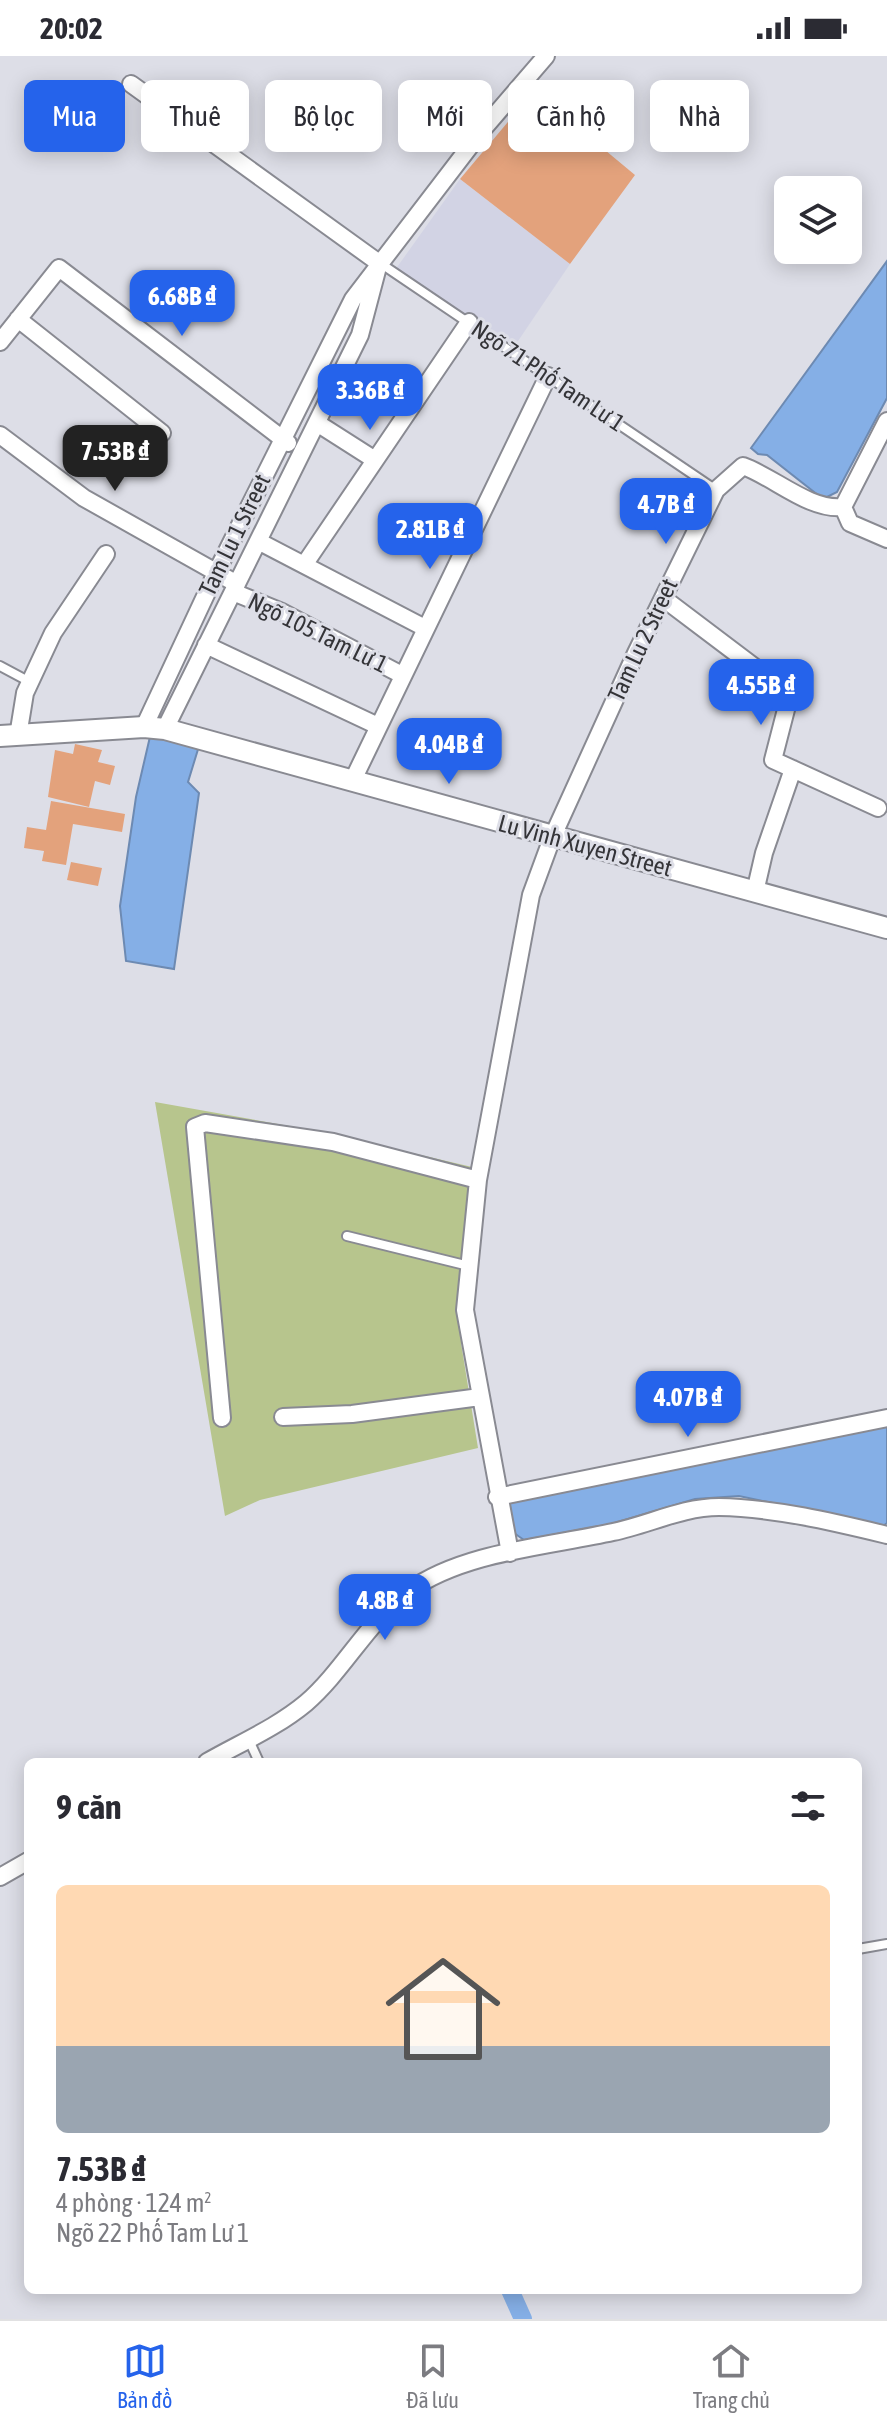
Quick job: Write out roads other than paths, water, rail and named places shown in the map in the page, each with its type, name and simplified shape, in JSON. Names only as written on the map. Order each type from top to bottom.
[{"type":"street","name":"Tam Lu 1 Street","points":[[144,727],[216,573],[353,299],[484,128],[546,56]]},
{"type":"street","points":[[131,84],[379,263]]},
{"type":"street","name":"Tam Lu 1 Street","points":[[165,729],[364,325],[379,263]]},
{"type":"street","points":[[0,342],[59,268],[281,440],[303,451]]},
{"type":"street","points":[[18,319],[162,433]]},
{"type":"street","points":[[304,565],[469,322]]},
{"type":"street","points":[[352,782],[548,376]]},
{"type":"street","points":[[887,421],[843,507],[850,523],[887,539]]},
{"type":"street","points":[[317,423],[375,460]]},
{"type":"street","name":"Ngõ 105 Tam Lư 1","points":[[0,435],[84,498],[216,573],[235,588],[402,675]]},
{"type":"street","name":"Tam Lu 2 Street","points":[[510,1553],[465,1310],[478,1180],[531,895],[552,838],[716,490],[743,466],[808,499],[834,508],[843,507]]},
{"type":"street","points":[[258,541],[425,628]]},
{"type":"street","points":[[9,736],[53,633],[106,554]]},
{"type":"street","points":[[663,598],[790,694],[773,760],[878,808]]},
{"type":"street","points":[[206,645],[378,726]]},
{"type":"street","name":"Lu Vinh Xuyen Street","points":[[9,736],[144,727],[165,729],[887,928]]},
{"type":"street","points":[[755,892],[764,853],[793,769]]},
{"type":"street","points":[[222,1418],[195,1127],[205,1123],[333,1142],[478,1180]]},
{"type":"street","points":[[283,1417],[352,1414],[480,1397]]},
{"type":"street","points":[[499,1505],[887,1418]]},
{"type":"street","points":[[214,1758],[266,1730],[307,1702],[389,1608],[410,1590],[436,1575],[510,1553],[614,1532],[675,1513],[716,1507],[767,1512],[887,1535]]},
{"type":"street","points":[[0,1877],[24,1863]]},
{"type":"lane","name":"Ngõ 71 Phố Tam Lư 1","points":[[379,263],[716,490]]},
{"type":"lane","points":[[0,666],[30,682]]},
{"type":"lane","points":[[347,1236],[469,1266]]},
{"type":"lane","points":[[248,1738],[257,1758]]},
{"type":"lane","points":[[862,1948],[887,1944]]},
{"type":"water","points":[[887,261],[887,398],[837,492],[823,499],[767,455],[758,454],[751,448]]},
{"type":"water","points":[[152,728],[199,746],[188,782],[199,793],[174,969],[126,961],[120,906],[136,797]]},
{"type":"water","points":[[887,1425],[887,1523],[883,1526],[739,1496],[695,1499],[611,1524],[524,1540],[514,1533],[509,1500]]},
{"type":"waterway","points":[[512,2294],[523,2319]]}]
